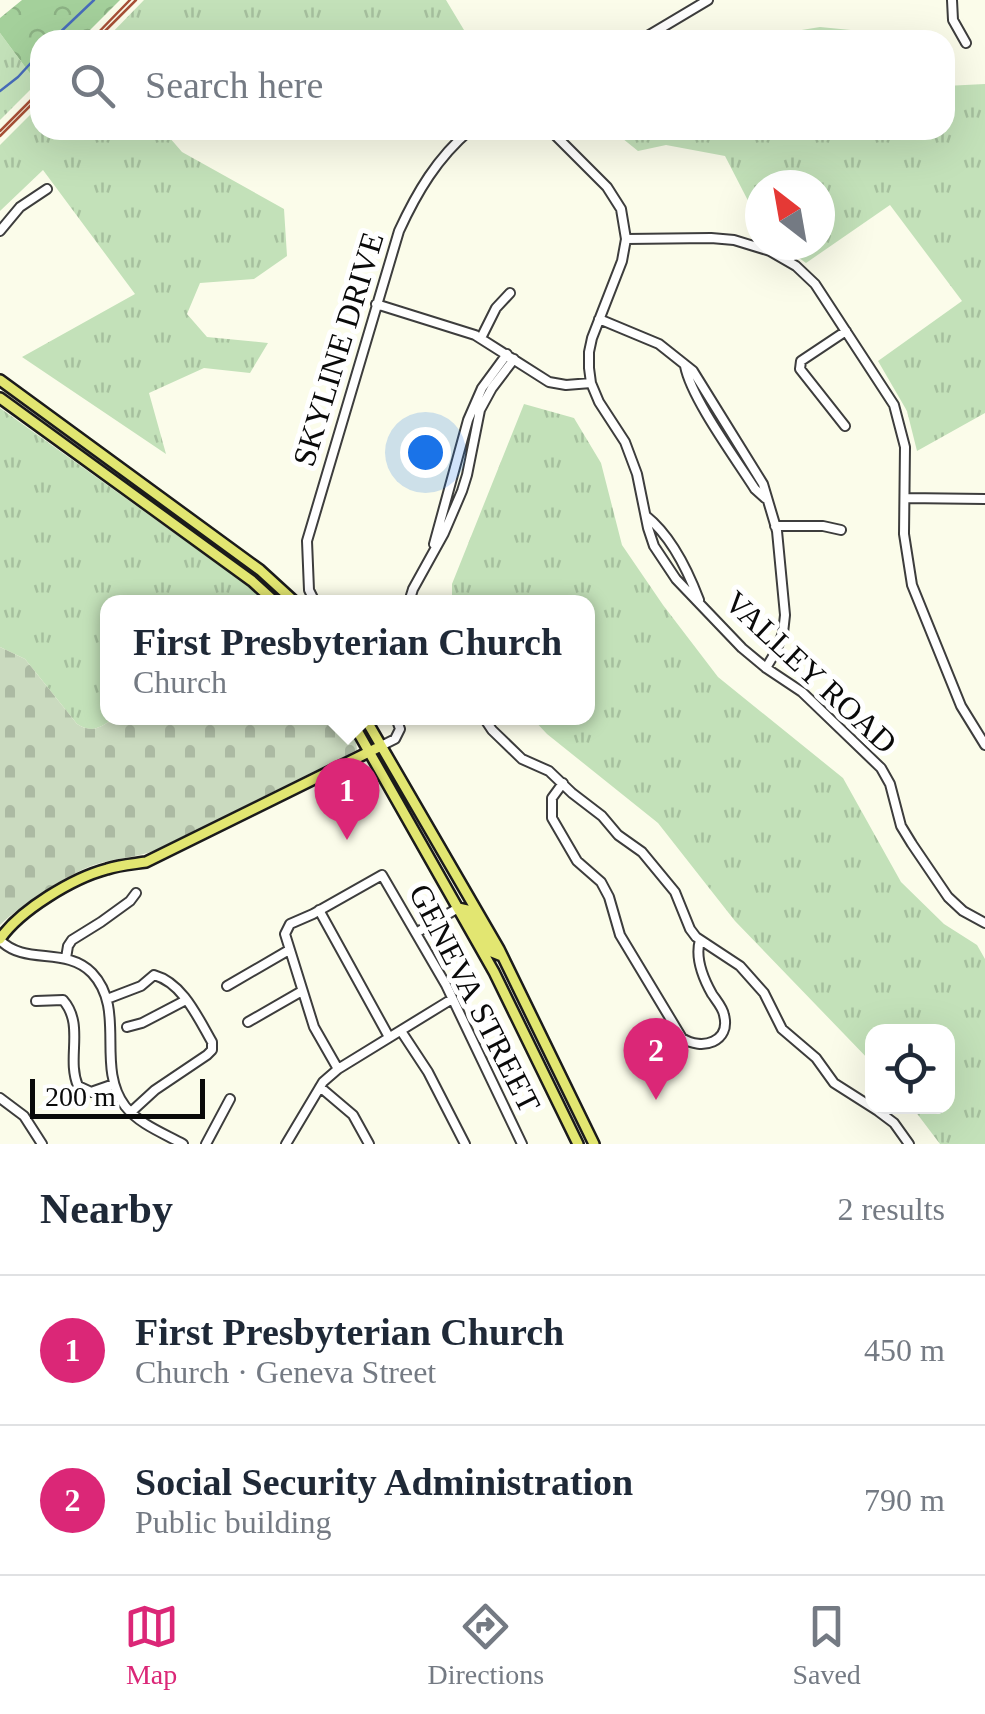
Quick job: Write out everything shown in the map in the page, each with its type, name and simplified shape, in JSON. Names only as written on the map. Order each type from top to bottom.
[{"type":"main road","points":[[0,380],[260,570],[287,595]]},
{"type":"main road","points":[[0,398],[266,595]]},
{"type":"main road","points":[[354,725],[494,972],[578,1144]]},
{"type":"main road","points":[[370,725],[502,956],[594,1144]]},
{"type":"main road","points":[[0,939],[27,910],[85,876],[146,862],[382,746]]},
{"type":"main road","points":[[458,908],[467,910],[492,952],[502,956]]},
{"type":"street","points":[[658,30],[708,0]]},
{"type":"street","points":[[952,0],[953,20],[966,43]]},
{"type":"street","name":"SKYLINE DRIVE","points":[[311,595],[308,542],[398,231],[415,196],[460,140]]},
{"type":"street","points":[[376,304],[481,338],[548,382],[591,382],[589,352],[622,261],[626,238],[620,209],[608,187],[560,140]]},
{"type":"street","points":[[0,230],[20,208],[47,189]]},
{"type":"street","points":[[626,238],[734,240],[770,251],[796,266],[815,284],[894,405],[905,447],[904,534],[912,585],[961,706],[985,744]]},
{"type":"street","points":[[481,338],[496,308],[510,293]]},
{"type":"street","points":[[600,319],[659,344],[694,371],[763,484],[776,526],[784,615],[783,634],[766,668]]},
{"type":"street","points":[[845,426],[800,369],[801,361],[846,331]]},
{"type":"street","points":[[411,595],[433,549],[468,420],[482,388],[510,356]]},
{"type":"street","name":"VALLEY ROAD","points":[[591,382],[626,442],[654,546],[676,580],[742,648],[802,692],[881,768],[890,784],[902,826],[948,898],[985,923]]},
{"type":"street","points":[[904,498],[985,500]]},
{"type":"street","name":"VALLEY ROAD","points":[[646,516],[670,544],[699,602]]},
{"type":"street","points":[[776,526],[841,530]]},
{"type":"street","points":[[382,746],[395,738],[399,725]]},
{"type":"street","points":[[489,725],[522,759],[549,771],[602,816],[618,836],[642,852],[674,892],[690,929],[700,940],[740,966],[764,993],[782,1028],[816,1058],[834,1083],[894,1123],[908,1144]]},
{"type":"street","points":[[562,783],[552,798],[552,818],[577,861],[601,882],[620,934],[682,1038],[699,1046],[720,1035],[725,1020],[696,952],[700,940]]},
{"type":"street","name":"GENEVA STREET","points":[[319,910],[382,875],[446,985],[522,1144]]},
{"type":"street","points":[[66,958],[72,940],[136,894]]},
{"type":"street","points":[[416,933],[458,908]]},
{"type":"street","points":[[338,1069],[314,1027],[288,947],[287,926],[319,910],[390,1037]]},
{"type":"street","points":[[0,939],[24,954],[66,958],[92,973],[107,999],[111,1076],[116,1092],[141,1122],[183,1144]]},
{"type":"street","points":[[226,986],[288,947]]},
{"type":"street","points":[[107,999],[141,986],[154,975],[160,976],[186,1000],[212,1042],[208,1056],[155,1090],[131,1112]]},
{"type":"street","points":[[248,1022],[302,991]]},
{"type":"street","points":[[286,1144],[320,1087],[338,1069],[452,999]]},
{"type":"street","points":[[36,1000],[63,1000],[74,1016],[74,1076],[78,1086],[91,1092],[114,1084]]},
{"type":"street","points":[[127,1027],[186,1000]]},
{"type":"street","points":[[401,1031],[428,1072],[465,1144]]},
{"type":"street","points":[[320,1087],[353,1115],[369,1144]]},
{"type":"street","points":[[0,1098],[24,1116],[42,1144]]},
{"type":"street","points":[[206,1144],[230,1100]]},
{"type":"green space","points":[[22,0],[120,0],[90,30],[30,30],[30,74],[0,33],[0,18]]},
{"type":"green space","points":[[144,0],[446,0],[464,30],[115,30]]},
{"type":"green space","points":[[820,27],[851,30],[802,30]]},
{"type":"green space","points":[[0,33],[30,74],[30,90],[0,120]]},
{"type":"green space","points":[[985,84],[985,413],[917,451],[907,411],[878,361],[962,301],[890,205],[835,243],[835,170],[745,170],[745,195],[725,156],[666,145],[638,151],[624,140],[955,140],[955,86]]},
{"type":"green space","points":[[30,115],[30,140],[172,140],[182,152],[284,209],[287,256],[254,279],[200,283],[187,314],[207,337],[268,343],[250,373],[204,368],[149,393],[166,454],[22,357],[135,294],[43,170],[0,211],[0,145]]},
{"type":"green space","points":[[524,404],[574,418],[601,463],[622,545],[663,605],[718,677],[843,778],[901,882],[944,924],[977,945],[985,959],[985,1144],[940,1144],[917,1114],[955,1114],[955,1024],[865,1024],[865,1056],[735,921],[658,823],[539,725],[595,725],[595,595],[452,595],[452,584]]},
{"type":"green space","points":[[0,408],[261,595],[100,595],[102,725],[96,728],[77,724],[25,659],[0,647]]},
{"type":"green space","points":[[0,647],[25,659],[77,724],[88,729],[102,725],[347,725],[357,750],[156,850],[83,870],[45,891],[0,925]]},
{"type":"waterway","points":[[62,30],[94,0]]},
{"type":"waterway","points":[[0,91],[30,64]]},
{"type":"tram line","points":[[106,30],[136,0]]},
{"type":"tram line","points":[[0,136],[30,106]]},
{"type":"railway","points":[[101,30],[130,0]]},
{"type":"railway","points":[[0,131],[30,101]]},
{"type":"place","name":"First Presbyterian Church","points":[[347,840]]},
{"type":"place","name":"Social Security Administration","points":[[656,1100]]}]
